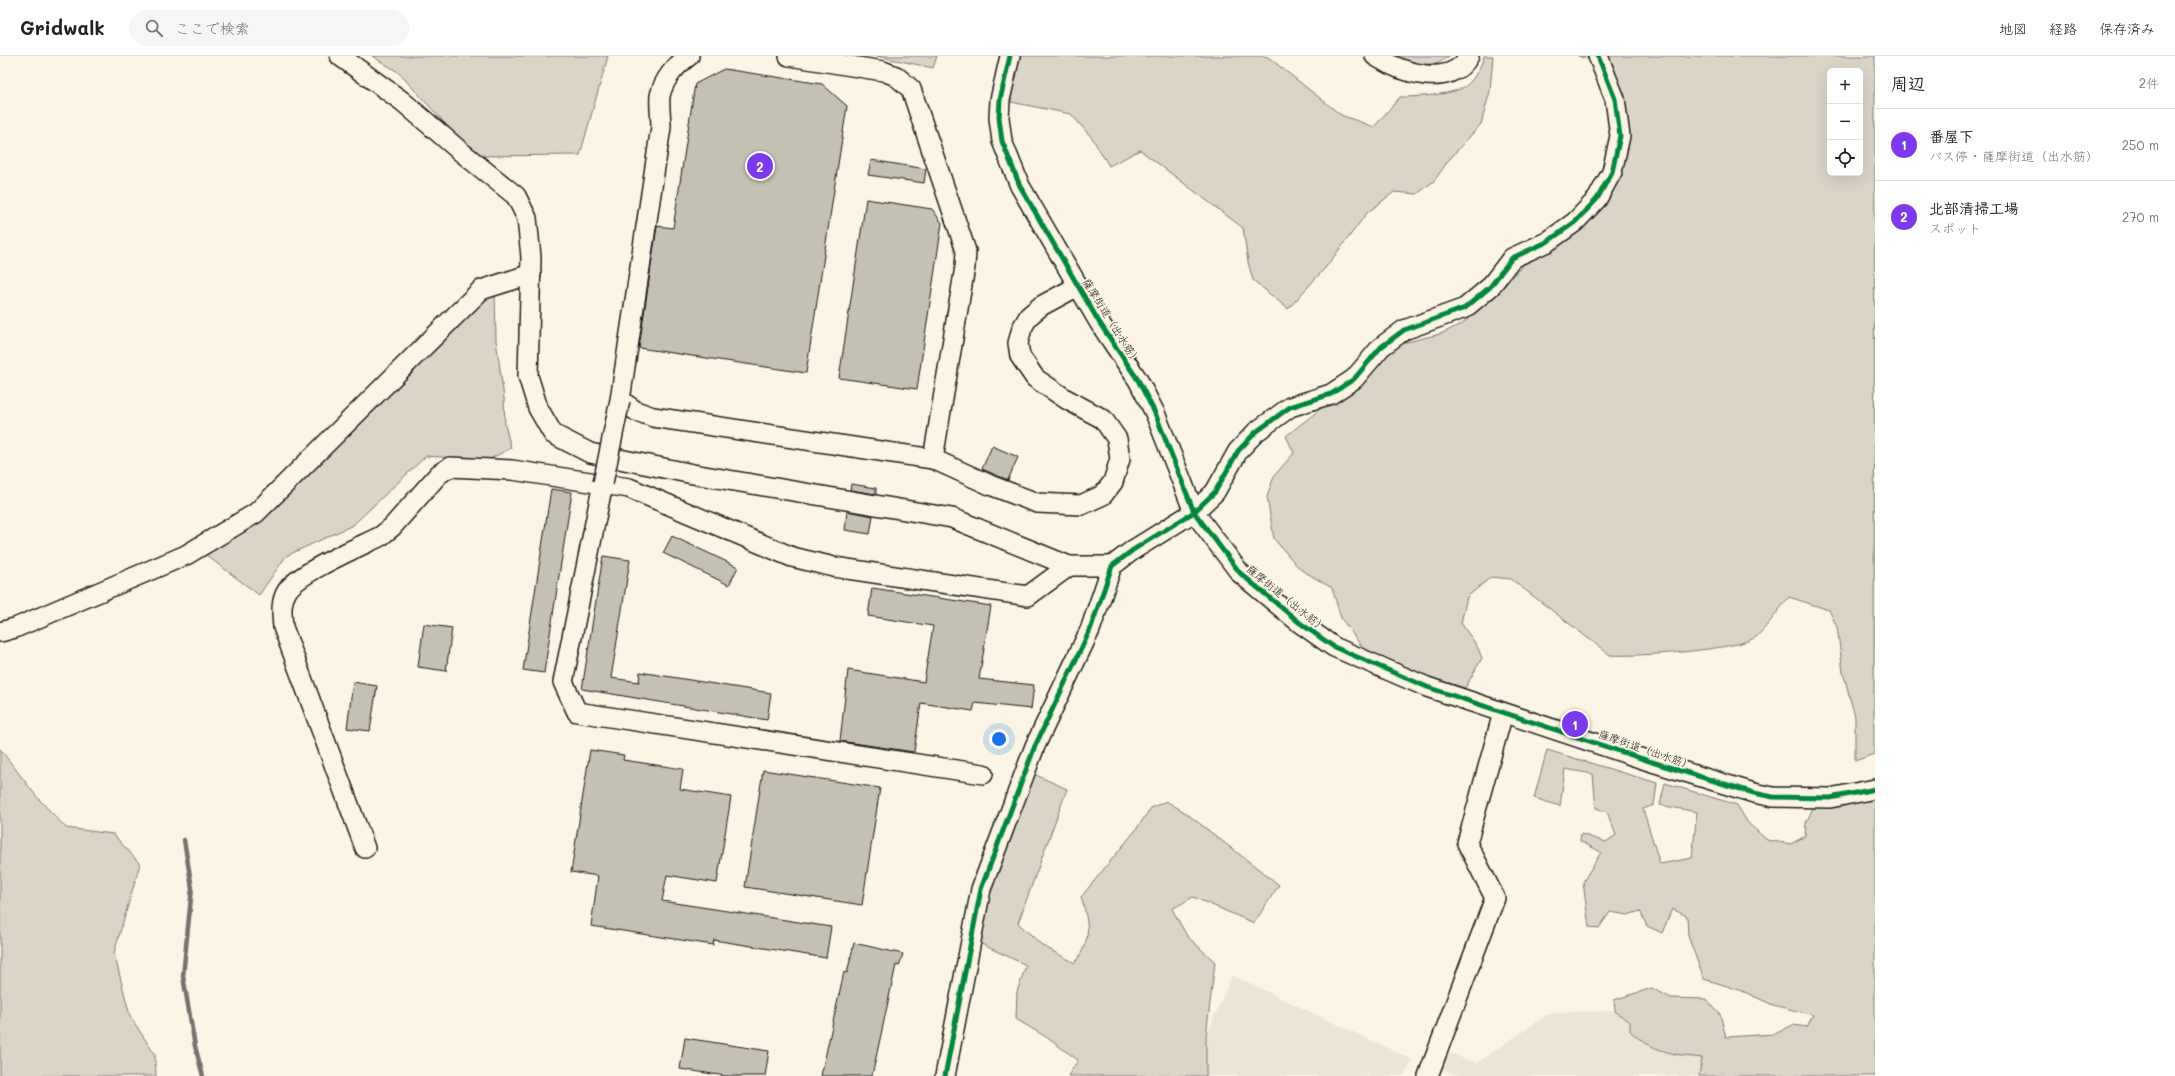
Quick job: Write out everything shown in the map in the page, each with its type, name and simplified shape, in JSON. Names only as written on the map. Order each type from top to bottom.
[{"type":"street","points":[[340,56],[402,101],[460,151],[516,196],[527,218],[531,274],[528,376],[538,408],[553,434],[590,454],[952,518],[1068,566],[1112,566]]},
{"type":"street","points":[[689,56],[677,64],[660,96],[661,128],[620,400],[563,682],[577,712],[983,774]]},
{"type":"street","points":[[789,56],[883,71],[896,76],[911,89],[966,251],[965,267],[933,459]]},
{"type":"street","name":"薩摩街道（出水筋）","points":[[1010,56],[1000,100],[999,118],[1002,141],[1020,186],[1078,286],[1138,380],[1155,413],[1194,512],[1240,573],[1317,636],[1334,647],[1399,676],[1503,713],[1754,794],[1830,798],[1875,789]]},
{"type":"street","points":[[1375,56],[1408,72],[1440,76],[1456,71],[1465,63],[1469,56]]},
{"type":"street","points":[[945,1076],[981,889],[1034,746],[1090,630],[1112,566],[1133,550],[1194,512],[1215,492],[1238,451],[1256,432],[1290,406],[1331,394],[1354,379],[1381,347],[1404,330],[1465,308],[1490,287],[1512,258],[1547,242],[1575,222],[1597,199],[1612,172],[1620,136],[1616,99],[1598,56]]},
{"type":"street","points":[[0,632],[15,628],[186,555],[256,513],[481,290],[531,274]]},
{"type":"street","points":[[620,400],[636,411],[654,417],[933,459],[990,485],[1037,503],[1081,505],[1103,494],[1113,482],[1120,459],[1119,448],[1112,430],[1103,419],[1066,399],[1034,378],[1020,356],[1018,343],[1022,328],[1029,316],[1041,306],[1078,286]]},
{"type":"street","points":[[365,848],[284,627],[282,614],[283,600],[296,580],[381,536],[392,527],[439,474],[450,467],[512,470],[629,488],[792,557],[834,567],[1028,596],[1068,566]]},
{"type":"street","points":[[1428,1076],[1495,898],[1467,843],[1503,713]]},
{"type":"shaded area","points":[[372,56],[608,56],[580,155],[475,156],[398,72]]},
{"type":"shaded area","points":[[877,56],[937,56],[933,68]]},
{"type":"shaded area","points":[[1017,56],[1263,56],[1268,57],[1341,115],[1374,127],[1400,97],[1435,95],[1462,88],[1475,76],[1484,56],[1493,56],[1490,91],[1481,124],[1448,161],[1434,181],[1417,194],[1394,192],[1367,213],[1326,267],[1288,309],[1253,280],[1248,262],[1243,228],[1140,150],[1109,166],[1092,138],[1071,114],[1011,102],[1011,83]]},
{"type":"shaded area","points":[[1381,56],[1449,56],[1439,63],[1422,65]]},
{"type":"shaded area","points":[[1578,56],[1875,56],[1874,754],[1855,761],[1855,717],[1843,672],[1837,627],[1829,610],[1789,597],[1760,633],[1756,637],[1746,642],[1686,652],[1641,655],[1610,655],[1511,579],[1491,577],[1467,597],[1461,623],[1477,646],[1482,658],[1465,688],[1371,659],[1341,618],[1332,588],[1300,569],[1274,539],[1267,497],[1274,476],[1294,453],[1286,436],[1352,384],[1395,345],[1440,334],[1462,324],[1499,292],[1530,257],[1581,227],[1625,151],[1608,66]]},
{"type":"shaded area","points":[[495,292],[496,340],[504,398],[505,425],[511,448],[488,460],[426,456],[353,525],[286,556],[259,595],[202,552],[275,510],[292,470],[479,302]]},
{"type":"shaded area","points":[[0,749],[37,797],[66,828],[113,834],[140,864],[114,953],[130,1016],[155,1055],[156,1076],[0,1076]]},
{"type":"shaded area","points":[[1547,750],[1657,783],[1654,805],[1643,809],[1660,864],[1692,858],[1697,812],[1660,805],[1665,783],[1737,805],[1748,823],[1767,840],[1791,844],[1805,836],[1806,823],[1813,808],[1843,805],[1875,795],[1875,1076],[1699,1076],[1702,1058],[1654,1048],[1630,1031],[1630,1023],[1615,1011],[1614,1000],[1652,988],[1671,998],[1706,999],[1720,1014],[1726,1037],[1775,1034],[1793,1025],[1807,1027],[1813,1015],[1773,1005],[1740,990],[1704,979],[1688,936],[1687,916],[1672,909],[1662,933],[1647,926],[1640,911],[1628,915],[1610,912],[1599,928],[1589,927],[1583,882],[1601,852],[1580,841],[1581,834],[1606,842],[1616,835],[1607,812],[1596,808],[1593,774],[1565,769],[1560,806],[1534,798]]},
{"type":"shaded area","points":[[1020,768],[1067,789],[1018,923],[1043,946],[1075,963],[1084,946],[1087,931],[1086,915],[1081,897],[1135,831],[1151,808],[1166,801],[1186,813],[1279,885],[1254,923],[1193,897],[1172,909],[1187,936],[1215,962],[1206,1036],[1206,1076],[1068,1076],[1078,1060],[1046,1037],[1016,1019],[1017,992],[1026,965],[962,935],[999,842]]},
{"type":"shaded area","points":[[1232,975],[1413,1060],[1404,1076],[1206,1076],[1206,1036]]},
{"type":"shaded area","points":[[1615,1011],[1659,1050],[1702,1058],[1699,1076],[1460,1076],[1439,1069],[1446,1052],[1477,1063],[1551,1012]]},
{"type":"building","points":[[724,69],[822,84],[847,106],[806,373],[639,348],[657,226],[673,228],[695,84]]},
{"type":"building","points":[[871,160],[926,169],[924,183],[868,175]]},
{"type":"building","points":[[866,199],[932,209],[942,223],[917,389],[839,378]]},
{"type":"building","points":[[992,446],[1018,457],[1008,480],[982,469]]},
{"type":"building","points":[[851,484],[876,488],[876,494],[850,490]]},
{"type":"building","points":[[551,489],[572,492],[544,673],[523,670]]},
{"type":"building","points":[[847,511],[873,516],[870,534],[845,530]]},
{"type":"building","points":[[672,536],[738,567],[729,585],[663,553]]},
{"type":"building","points":[[603,556],[630,560],[611,678],[639,682],[640,672],[771,693],[767,720],[582,689]]},
{"type":"building","points":[[872,588],[991,606],[979,679],[1034,685],[1031,709],[975,703],[973,711],[921,703],[914,752],[840,741],[848,670],[924,682],[933,626],[868,616]]},
{"type":"building","points":[[424,624],[452,628],[446,671],[418,667]]},
{"type":"building","points":[[353,682],[377,686],[370,731],[347,728]]},
{"type":"building","points":[[590,750],[624,755],[623,760],[683,769],[680,789],[731,797],[717,883],[667,875],[662,901],[831,927],[826,958],[714,940],[713,945],[591,926],[598,876],[571,872]]},
{"type":"building","points":[[763,770],[880,788],[862,905],[745,887]]},
{"type":"building","points":[[854,943],[903,954],[899,966],[896,965],[872,1076],[821,1076],[844,972],[847,973]]},
{"type":"building","points":[[685,1038],[769,1051],[765,1076],[726,1076],[680,1069]]},
{"type":"waterway","points":[[184,840],[192,888],[183,976],[195,1046],[203,1076]]},
{"type":"cycle path","points":[[1010,56],[1000,100],[999,118],[1002,141],[1020,186],[1099,322],[1138,380],[1155,413],[1194,512],[1240,573],[1300,623],[1334,647],[1427,687],[1652,762],[1754,793],[1773,797],[1830,798],[1875,789]]},
{"type":"cycle path","points":[[945,1076],[981,889],[1035,746],[1090,630],[1112,566],[1133,550],[1194,512],[1215,492],[1238,451],[1256,432],[1290,407],[1331,394],[1354,379],[1381,347],[1404,330],[1465,308],[1490,287],[1512,258],[1547,242],[1575,222],[1597,199],[1612,172],[1620,136],[1615,99],[1598,56]]},
{"type":"place","name":"北部清掃工場","points":[[760,166]]},
{"type":"place","name":"番屋下","points":[[1575,724]]}]
